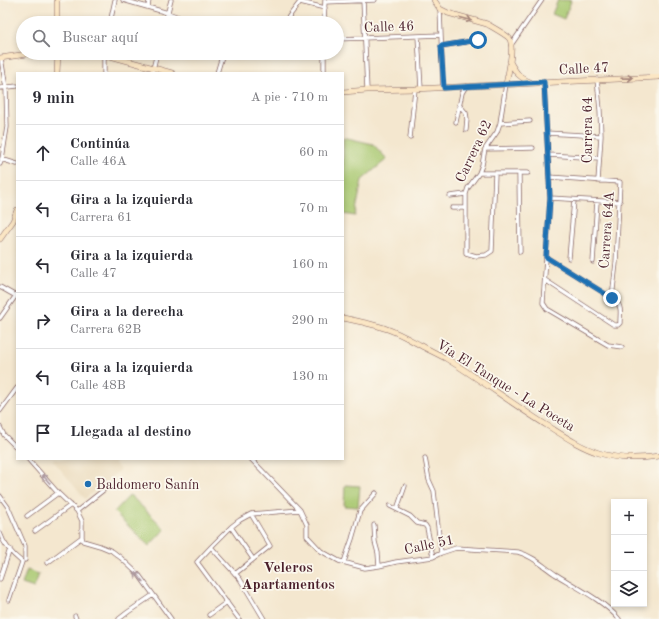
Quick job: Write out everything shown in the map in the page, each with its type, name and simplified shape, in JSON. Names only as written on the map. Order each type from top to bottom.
[{"type":"street","points":[[56,0],[57,16]]},
{"type":"street","points":[[112,16],[115,0]]},
{"type":"street","points":[[123,0],[176,16]]},
{"type":"street","points":[[148,8],[149,0]]},
{"type":"street","points":[[167,16],[171,0]]},
{"type":"street","points":[[362,0],[367,90]]},
{"type":"street","points":[[324,16],[325,1],[375,0]]},
{"type":"street","points":[[434,0],[440,8],[448,13],[492,26],[512,39]]},
{"type":"street","points":[[506,84],[512,39],[542,0]]},
{"type":"street","points":[[289,16],[300,1],[325,8]]},
{"type":"street","points":[[440,8],[444,88]]},
{"type":"street","name":"Calle 46","points":[[344,39],[441,35]]},
{"type":"street","points":[[441,46],[478,40],[479,35]]},
{"type":"street","points":[[418,36],[421,89]]},
{"type":"street","points":[[16,56],[0,58],[6,88],[7,127],[1,161],[16,164]]},
{"type":"street","points":[[57,72],[58,60]]},
{"type":"street","points":[[103,60],[104,72]]},
{"type":"street","points":[[123,60],[152,70],[165,72]]},
{"type":"street","points":[[152,70],[155,60]]},
{"type":"street","points":[[217,72],[221,60]]},
{"type":"street","points":[[324,60],[324,72]]},
{"type":"street","points":[[510,62],[522,78],[532,83]]},
{"type":"street","name":"Calle 47","points":[[344,92],[659,77]]},
{"type":"street","name":"Carrera 64","points":[[597,79],[601,136],[598,180]]},
{"type":"street","points":[[544,82],[550,198],[543,303],[547,308],[608,345],[622,347]]},
{"type":"street","name":"Carrera 62","points":[[495,173],[492,251],[486,255],[476,256],[466,252],[466,194],[468,188],[479,173],[482,165],[484,149],[497,132],[500,123],[506,84]]},
{"type":"street","points":[[0,88],[16,86]]},
{"type":"street","points":[[456,122],[462,93],[466,86]]},
{"type":"street","points":[[460,87],[462,93]]},
{"type":"street","points":[[410,138],[415,89]]},
{"type":"street","points":[[459,105],[466,113],[466,130]]},
{"type":"street","points":[[500,123],[530,121]]},
{"type":"street","points":[[546,133],[601,136]]},
{"type":"street","points":[[484,149],[533,148]]},
{"type":"street","points":[[548,155],[599,158]]},
{"type":"street","points":[[479,173],[528,173]]},
{"type":"street","points":[[519,173],[520,252]]},
{"type":"street","points":[[549,177],[598,180]]},
{"type":"street","name":"Carrera 64A","points":[[598,180],[620,182],[616,264],[612,298]]},
{"type":"street","points":[[450,196],[466,194]]},
{"type":"street","points":[[550,198],[620,202]]},
{"type":"street","points":[[569,258],[574,200]]},
{"type":"street","points":[[593,262],[597,201]]},
{"type":"street","points":[[452,208],[466,208]]},
{"type":"street","points":[[0,239],[15,222]]},
{"type":"street","points":[[545,280],[614,325],[618,325],[620,323],[619,303],[546,257]]},
{"type":"street","points":[[0,287],[16,295],[0,318]]},
{"type":"street","name":"Vía El Tanque - La Poceta","points":[[344,318],[386,328],[408,338],[445,358],[567,438],[591,450],[614,456],[634,458],[659,456]]},
{"type":"street","points":[[0,411],[16,389]]},
{"type":"street","points":[[0,427],[4,435],[16,447]]},
{"type":"street","points":[[0,438],[4,435]]},
{"type":"street","points":[[425,458],[429,480],[434,491],[441,553]]},
{"type":"street","points":[[29,460],[58,493],[77,511],[82,521],[83,541],[112,551],[121,558],[139,575],[171,619]]},
{"type":"street","name":"Calle 51","points":[[253,460],[300,510],[307,525],[307,536],[321,551],[339,561],[364,568],[432,557],[456,548],[518,552],[526,554],[536,560],[608,608],[619,619]]},
{"type":"street","points":[[397,509],[405,486]]},
{"type":"street","points":[[77,511],[106,488]]},
{"type":"street","points":[[27,516],[58,493]]},
{"type":"street","points":[[344,562],[360,511],[376,493]]},
{"type":"street","points":[[0,496],[8,507],[25,546],[24,561],[9,600]]},
{"type":"street","points":[[35,532],[71,505]]},
{"type":"street","points":[[390,506],[410,516],[427,528],[432,557]]},
{"type":"street","points":[[239,619],[197,562],[231,527],[251,514],[300,510]]},
{"type":"street","points":[[235,574],[270,546],[251,514]]},
{"type":"street","points":[[374,525],[375,542],[378,553],[378,566]]},
{"type":"street","points":[[231,527],[253,559]]},
{"type":"street","points":[[0,534],[3,541],[16,556],[24,561]]},
{"type":"street","points":[[47,563],[82,537]]},
{"type":"street","points":[[211,547],[240,580],[264,619]]},
{"type":"street","points":[[0,579],[10,549]]},
{"type":"street","points":[[0,562],[5,563]]},
{"type":"street","points":[[119,619],[153,595]]},
{"type":"street","points":[[210,614],[227,602]]},
{"type":"shaded area","name":"Baldomero Sanín","points":[[53,460],[117,460],[114,462],[120,470],[85,499]]},
{"type":"green space","points":[[558,0],[571,1],[564,19],[552,14]]},
{"type":"green space","points":[[344,137],[373,144],[387,159],[362,180],[355,216],[344,214]]},
{"type":"green space","points":[[345,485],[360,486],[358,507],[344,506]]},
{"type":"green space","points":[[130,495],[165,529],[149,546],[114,512]]},
{"type":"green space","points":[[27,570],[39,574],[34,588],[22,584]]},
{"type":"place","name":"Baldomero Sanín","points":[[88,484]]},
{"type":"district","name":"Veleros Apartamentos","points":[[288,576]]},
{"type":"route","points":[[478,40],[441,46],[444,88],[544,82],[550,198],[546,257],[612,298]]}]
